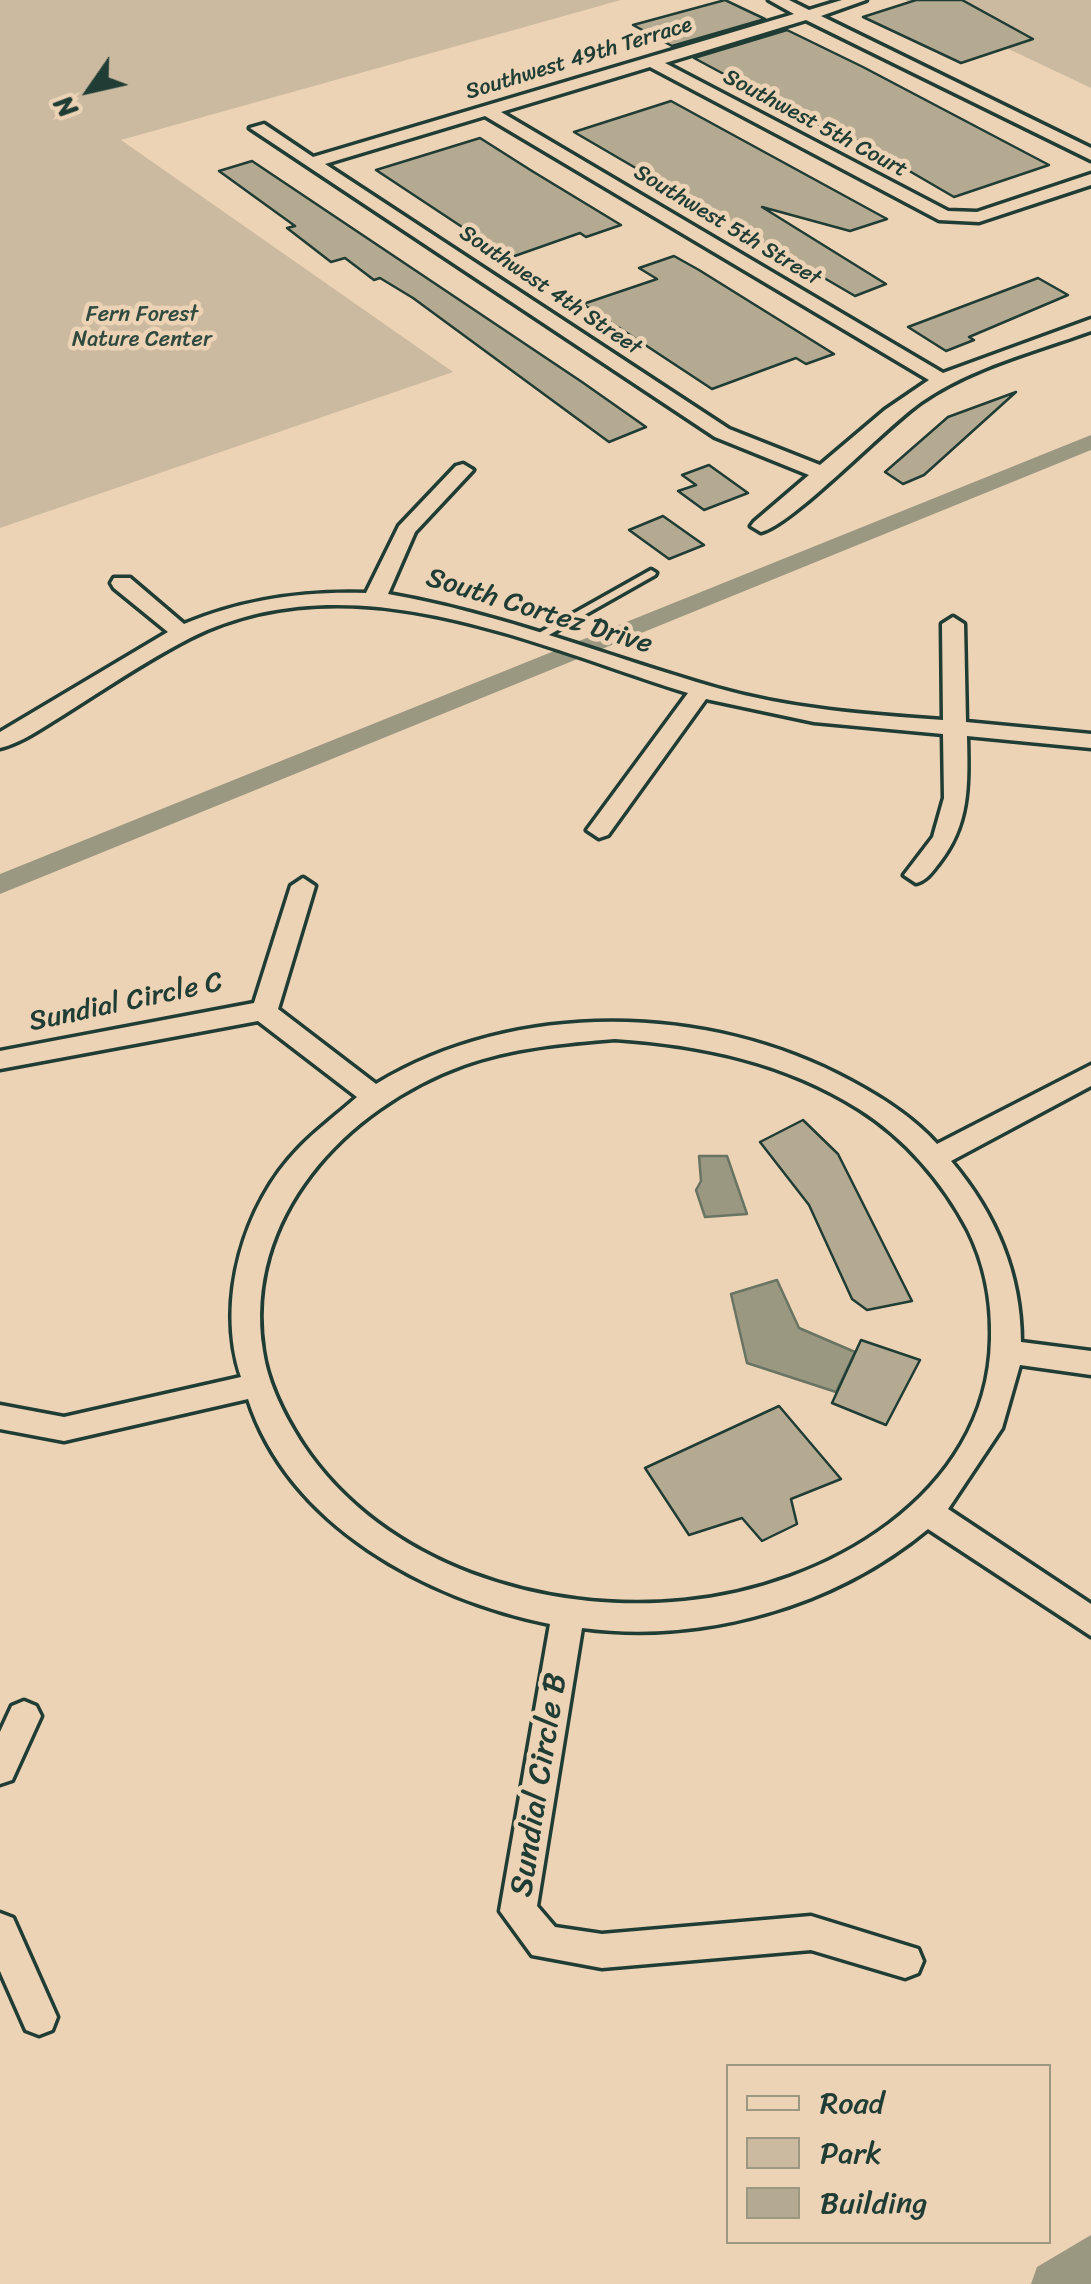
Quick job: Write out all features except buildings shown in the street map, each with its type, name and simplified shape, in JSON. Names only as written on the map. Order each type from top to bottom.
[{"type":"street","points":[[777,0],[1091,155]]},
{"type":"street","name":"Southwest 49th Terrace","points":[[314,162],[858,0]]},
{"type":"street","name":"Southwest 5th Court","points":[[652,62],[930,210],[960,218],[978,216],[1091,179]]},
{"type":"street","name":"Southwest 5th Street","points":[[488,110],[942,380]]},
{"type":"street","name":"Southwest 4th Street","points":[[258,128],[722,433],[759,452],[826,474]]},
{"type":"street","points":[[760,526],[826,474],[883,420],[942,380],[1091,325]]},
{"type":"street","points":[[375,598],[406,530],[463,470]]},
{"type":"street","points":[[122,583],[181,632]]},
{"type":"street","name":"South Cortez Drive","points":[[0,741],[46,717],[181,632],[274,603],[375,598],[458,614],[700,692],[820,716],[1091,742]]},
{"type":"street","points":[[916,875],[945,840],[956,798],[953,624]]},
{"type":"street","points":[[599,830],[700,692]]},
{"type":"street","name":"Sundial Circle C","points":[[264,1012],[303,886]]},
{"type":"street","name":"Sundial Circle C","points":[[0,1060],[240,1013],[264,1012],[374,1097]]},
{"type":"street","points":[[580,1032],[667,1033],[718,1041],[816,1072],[900,1124],[936,1157],[969,1200],[994,1248],[1007,1299],[1008,1352],[996,1408],[976,1448],[928,1512],[889,1543],[844,1570],[795,1591],[742,1606],[684,1616],[626,1618],[568,1613],[512,1602],[458,1584],[409,1561],[364,1533],[326,1500],[295,1465],[271,1426],[254,1386],[246,1344],[244,1303],[250,1262],[263,1224],[283,1187],[308,1154],[374,1097],[417,1074],[512,1041],[580,1032]]},
{"type":"street","points":[[936,1157],[1091,1074]]},
{"type":"street","points":[[1008,1352],[1091,1364]]},
{"type":"street","points":[[0,1417],[64,1429],[254,1386]]},
{"type":"street","points":[[928,1512],[1091,1622]]},
{"type":"street","name":"Sundial Circle B","points":[[568,1613],[518,1911],[545,1944],[602,1951],[810,1933],[905,1961]]},
{"type":"street","points":[[0,1769],[24,1716]]},
{"type":"street","points":[[0,1930],[40,2017]]},
{"type":"lane","points":[[545,641],[651,574]]},
{"type":"green space","name":"Fern Forest Nature Center","points":[[0,0],[621,0],[121,140],[453,372],[0,528]]},
{"type":"green space","points":[[905,0],[1091,0],[1091,88]]},
{"type":"shaded area","points":[[699,1156],[727,1156],[747,1214],[705,1217],[696,1190],[701,1181]]},
{"type":"shaded area","points":[[777,1280],[799,1328],[855,1352],[836,1392],[747,1363],[731,1294]]},
{"type":"waterway","points":[[0,885],[1091,442]]},
{"type":"waterway","points":[[1054,2284],[1091,2258]]}]
